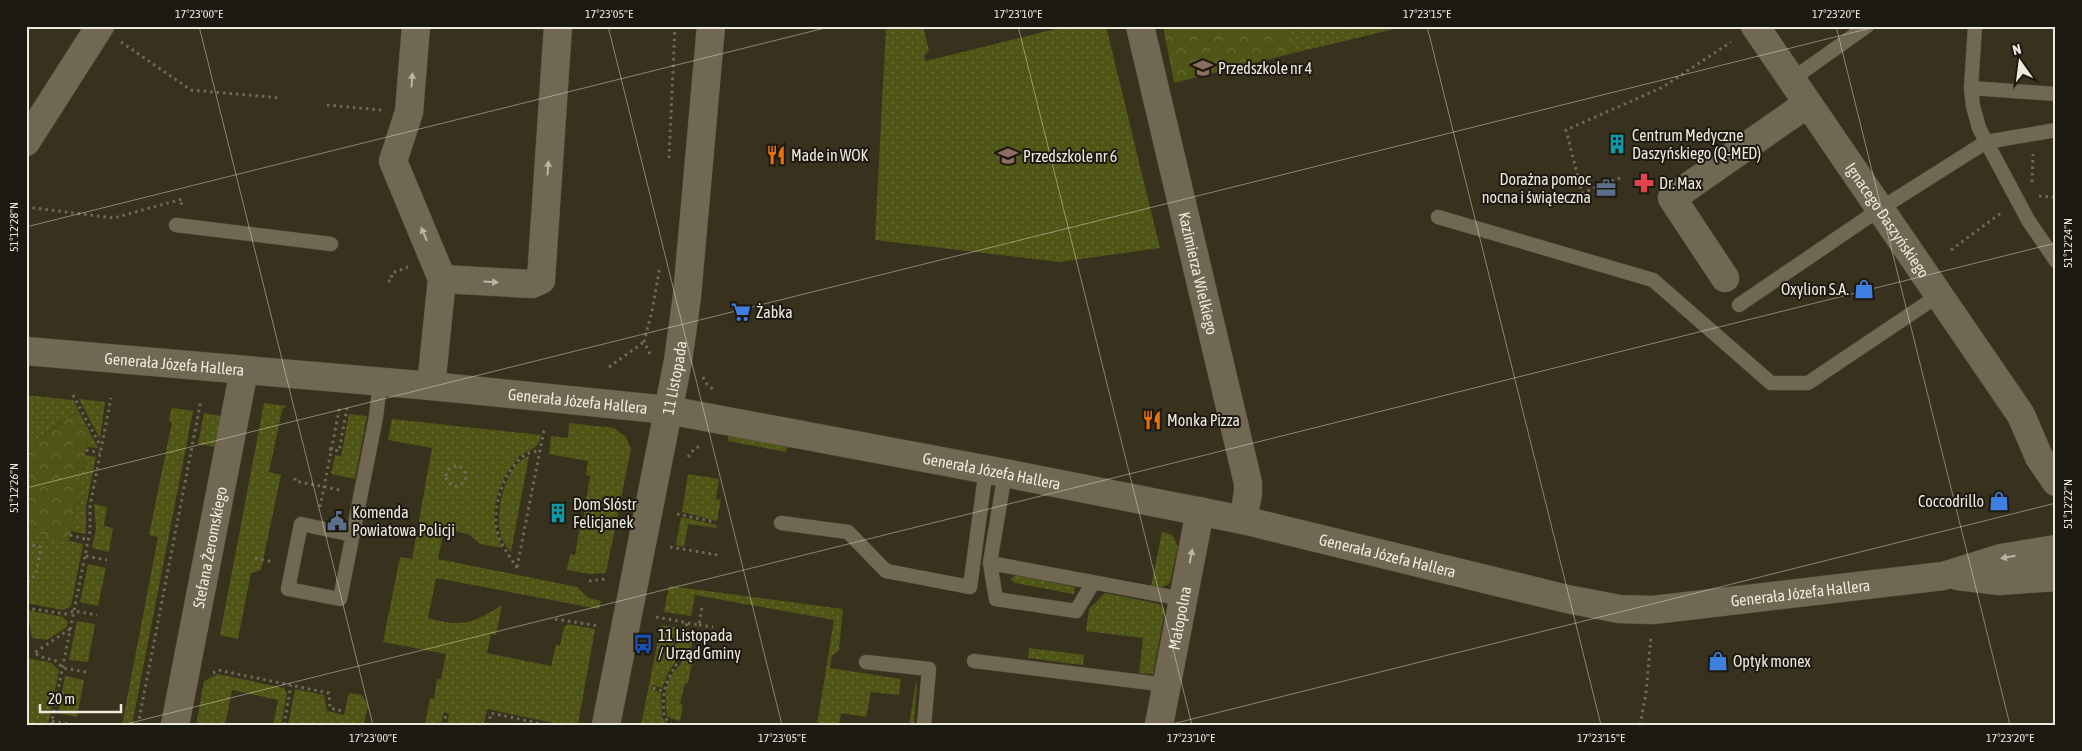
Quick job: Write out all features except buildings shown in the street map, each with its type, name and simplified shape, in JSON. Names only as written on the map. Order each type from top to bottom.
[{"type":"street","points":[[416,26],[410,112],[393,161],[442,279],[431,386]]},
{"type":"street","points":[[442,279],[532,284],[541,280],[558,26]]},
{"type":"street","name":"11 Listopada","points":[[606,725],[678,361],[687,296],[711,26]]},
{"type":"street","name":"Kazimierza Wielkiego","points":[[1140,26],[1248,482],[1243,520]]},
{"type":"street","name":"Ignacego Daszyńskiego","points":[[1755,26],[2021,414],[2039,457],[2056,482]]},
{"type":"street","points":[[26,142],[108,33]]},
{"type":"street","points":[[1725,278],[1672,198],[1808,104]]},
{"type":"street","name":"Generała Józefa Hallera","points":[[26,351],[431,386],[668,410],[1200,511],[1567,599],[1619,608],[1653,610],[1949,575],[2001,558],[2056,549]]},
{"type":"street","name":"Stefana Żeromskiego","points":[[175,725],[244,370]]},
{"type":"street","name":"Ignacego Daszyńskiego","points":[[2021,414],[2056,446]]},
{"type":"street","name":"Małopolna","points":[[1160,725],[1200,511]]},
{"type":"street","name":"Generała Józefa Hallera","points":[[1949,575],[2000,580],[2056,577]]},
{"type":"lane","points":[[1791,80],[1868,26]]},
{"type":"lane","points":[[1975,26],[1972,88],[1973,106],[1979,128],[2028,220],[2056,261]]},
{"type":"lane","points":[[1972,88],[2056,94]]},
{"type":"lane","points":[[1738,305],[1880,209],[1986,142],[2056,130]]},
{"type":"lane","points":[[1438,216],[1653,280],[1771,382],[1808,384],[1939,295]]},
{"type":"lane","points":[[176,225],[331,244]]},
{"type":"lane","points":[[353,535],[301,524],[288,589],[340,599],[353,535],[376,417],[380,382]]},
{"type":"lane","points":[[781,523],[848,532],[886,571],[970,587],[996,471]]},
{"type":"lane","points":[[996,471],[990,563],[996,599],[1076,612],[1093,583]]},
{"type":"lane","points":[[990,563],[1183,600]]},
{"type":"lane","points":[[974,661],[1168,684]]},
{"type":"lane","points":[[866,662],[929,669],[924,725]]},
{"type":"path","points":[[669,162],[675,26]]},
{"type":"path","points":[[108,33],[192,90],[281,98]]},
{"type":"path","points":[[1620,178],[1582,193],[1566,130],[1663,87],[1731,42]]},
{"type":"path","points":[[327,105],[410,112]]},
{"type":"path","points":[[2032,187],[2034,133]]},
{"type":"path","points":[[26,207],[114,218],[182,199]]},
{"type":"path","points":[[1951,250],[2019,201]]},
{"type":"path","points":[[660,265],[652,311],[644,342],[648,352],[658,358],[678,361]]},
{"type":"path","points":[[388,281],[391,281],[392,273]]},
{"type":"path","points":[[609,367],[644,342]]},
{"type":"path","points":[[702,374],[706,383],[715,391],[720,392]]},
{"type":"path","points":[[73,395],[102,448]]},
{"type":"path","points":[[74,725],[52,723],[89,540],[90,506],[110,398]]},
{"type":"path","points":[[138,725],[201,400]]},
{"type":"path","points":[[315,527],[340,406]]},
{"type":"path","points":[[331,449],[339,451],[347,408]]},
{"type":"path","points":[[540,450],[523,456],[517,463],[504,482],[498,503],[496,515],[498,536],[516,568],[540,450],[544,430]]},
{"type":"path","points":[[688,458],[694,449],[704,443]]},
{"type":"path","points":[[86,450],[100,453]]},
{"type":"path","points":[[454,467],[463,470],[466,476],[464,482],[459,486],[450,484],[447,479],[449,470],[454,467]]},
{"type":"path","points":[[295,478],[294,481],[361,494]]},
{"type":"path","points":[[677,514],[715,522]]},
{"type":"path","points":[[70,535],[89,540]]},
{"type":"path","points":[[26,544],[41,547],[36,574],[26,584]]},
{"type":"path","points":[[670,547],[718,555]]},
{"type":"path","points":[[86,556],[107,560]]},
{"type":"path","points":[[588,581],[610,580]]},
{"type":"path","points":[[699,624],[702,607]]},
{"type":"path","points":[[26,608],[65,614],[74,611],[97,615]]},
{"type":"path","points":[[1640,725],[1646,693],[1653,610]]},
{"type":"path","points":[[656,617],[713,628]]},
{"type":"path","points":[[555,619],[601,627]]},
{"type":"path","points":[[672,725],[664,717],[663,691],[679,660],[675,639],[688,623]]},
{"type":"path","points":[[71,629],[34,653],[56,661],[63,668],[86,672]]},
{"type":"path","points":[[208,675],[218,670],[328,693],[330,708],[343,711]]},
{"type":"path","points":[[284,725],[291,685]]},
{"type":"path","points":[[653,688],[663,691]]},
{"type":"path","points":[[488,725],[491,713],[547,725]]},
{"type":"path","points":[[444,725],[446,715]]},
{"type":"green space","name":"Przedszkole nr 6","points":[[886,26],[923,26],[929,50],[924,56],[926,61],[1068,26],[1106,26],[1160,248],[1059,262],[875,240]]},
{"type":"green space","name":"Przedszkole nr 4","points":[[1163,26],[1288,26],[1294,53],[1174,83]]},
{"type":"green space","points":[[1288,26],[1407,26],[1294,53]]},
{"type":"green space","points":[[26,395],[73,400],[98,448],[87,447],[88,439],[75,413],[26,447]]},
{"type":"green space","points":[[79,399],[105,402],[100,439]]},
{"type":"green space","points":[[264,403],[286,406],[282,410],[269,472],[281,475],[261,570],[251,573],[238,639],[220,635]]},
{"type":"green space","points":[[171,409],[193,411],[132,725],[122,725],[158,537],[149,535],[172,422],[169,421]]},
{"type":"green space","points":[[76,413],[88,439],[69,541],[26,531],[26,447]]},
{"type":"green space","points":[[204,413],[221,416],[215,447],[198,444]]},
{"type":"green space","points":[[349,414],[367,416],[355,479],[331,474],[335,455],[341,456]]},
{"type":"green space","points":[[392,419],[541,435],[537,445],[521,455],[510,468],[499,490],[494,513],[498,537],[503,548],[480,544],[468,534],[444,529],[438,559],[577,587],[588,598],[601,601],[599,609],[436,578],[428,618],[450,623],[467,622],[475,620],[502,605],[496,635],[491,634],[487,653],[551,666],[556,645],[560,645],[564,627],[568,624],[595,629],[578,725],[563,725],[487,709],[484,725],[447,725],[449,714],[444,712],[441,725],[425,725],[430,698],[434,699],[437,679],[441,679],[446,654],[383,642],[400,557],[412,559],[432,448],[388,440]]},
{"type":"green space","points":[[569,423],[614,428],[626,437],[631,449],[606,573],[589,574],[567,570],[570,554],[575,555],[580,527],[582,527],[590,476],[586,475],[588,461],[549,454],[551,436],[568,438]]},
{"type":"green space","points":[[729,433],[788,444],[786,452],[728,441]]},
{"type":"green space","points":[[85,455],[96,457],[86,506],[86,534],[71,531]]},
{"type":"green space","points":[[529,456],[511,552],[501,535],[499,512],[501,501],[508,478],[514,468],[521,460]]},
{"type":"green space","points":[[688,474],[719,479],[716,499],[721,500],[717,521],[682,512]]},
{"type":"green space","points":[[94,504],[107,507],[104,526],[113,528],[109,552],[92,548],[96,529]]},
{"type":"green space","points":[[681,517],[717,525],[716,528],[688,524],[684,547],[676,545]]},
{"type":"green space","points":[[26,531],[83,544],[71,606],[63,610],[26,603]]},
{"type":"green space","points":[[1162,532],[1172,535],[1178,546],[1170,582],[1164,586],[1157,587],[1151,586]]},
{"type":"green space","points":[[88,564],[106,568],[98,606],[80,602]]},
{"type":"green space","points":[[1015,575],[1075,587],[1074,594],[1015,583],[1011,579]]},
{"type":"green space","points":[[669,586],[843,609],[839,650],[832,656],[830,668],[901,679],[899,695],[871,692],[866,717],[841,713],[839,725],[817,725],[834,620],[695,595],[691,616],[664,612]]},
{"type":"green space","points":[[1105,593],[1159,604],[1165,610],[1153,674],[1139,673],[1143,638],[1086,631],[1089,609]]},
{"type":"green space","points":[[26,610],[63,617],[68,622],[67,627],[47,640],[32,638],[29,622],[26,621]]},
{"type":"green space","points":[[77,621],[95,624],[88,662],[69,660]]},
{"type":"green space","points":[[661,625],[680,628],[673,640],[677,659],[668,673],[662,688],[653,685],[652,689],[661,693],[662,717],[668,725],[641,725]]},
{"type":"green space","points":[[685,629],[698,632],[697,636],[693,638],[691,649],[694,653],[688,683],[685,683],[680,704],[683,705],[680,721],[667,716],[666,695],[667,684],[671,675],[682,662],[676,644]]},
{"type":"green space","points":[[1029,648],[1084,655],[1083,665],[1028,658]]},
{"type":"green space","points":[[26,658],[52,663],[59,671],[48,725],[26,725]]},
{"type":"green space","points":[[218,674],[284,688],[287,693],[281,725],[273,725],[278,700],[232,690],[225,725],[196,725],[204,681]]},
{"type":"green space","points":[[65,676],[84,680],[77,717],[58,713]]},
{"type":"green space","points":[[916,681],[914,725],[909,725]]},
{"type":"green space","points":[[295,689],[324,695],[327,711],[344,715],[349,693],[362,695],[368,705],[364,725],[288,725]]},
{"type":"place","name":"Przedszkole nr 4","points":[[1203,68]]},
{"type":"place","name":"Centrum Medyczne Daszyńskiego (Q-MED)","points":[[1617,144]]},
{"type":"place","name":"Made in WOK","points":[[776,155]]},
{"type":"place","name":"Przedszkole nr 6","points":[[1008,156]]},
{"type":"place","name":"Dr. Max","points":[[1644,183]]},
{"type":"place","name":"Doraźna pomoc nocna i świąteczna","points":[[1606,188]]},
{"type":"place","name":"Oxylion S.A.","points":[[1864,289]]},
{"type":"place","name":"Żabka","points":[[741,312]]},
{"type":"place","name":"Monka Pizza","points":[[1152,420]]},
{"type":"place","name":"Coccodrillo","points":[[1999,501]]},
{"type":"place","name":"Dom SIóstr Felicjanek","points":[[558,513]]},
{"type":"place","name":"Komenda Powiatowa Policji","points":[[337,521]]},
{"type":"place","name":"11 Listopada / Urząd Gminy","points":[[643,644]]},
{"type":"place","name":"Optyk monex","points":[[1718,661]]}]
